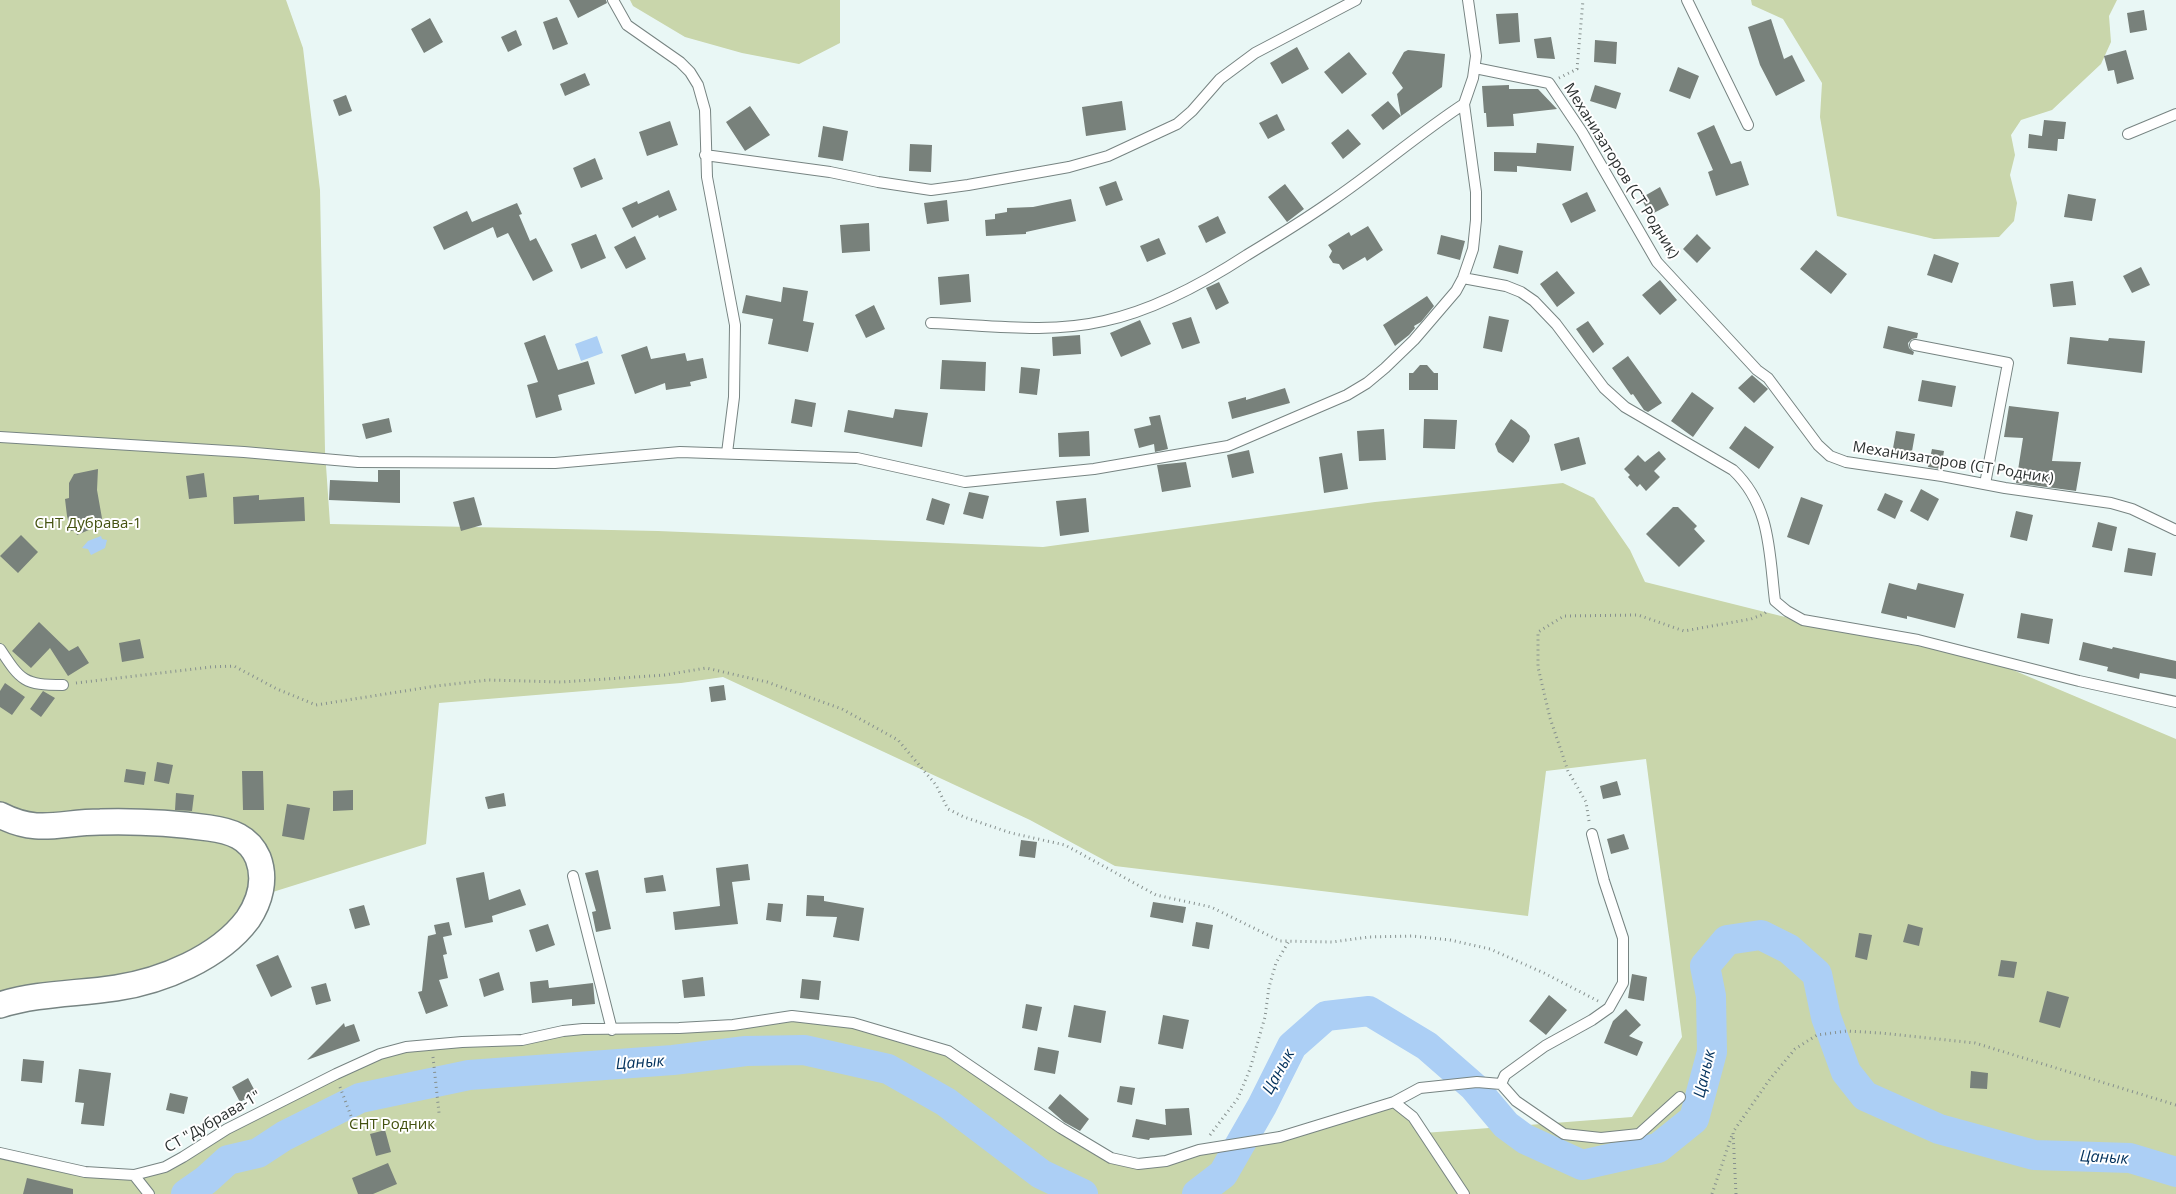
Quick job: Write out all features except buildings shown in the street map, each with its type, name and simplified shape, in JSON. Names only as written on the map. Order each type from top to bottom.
[{"type":"street","points":[[0,815],[15,822],[47,827],[96,822],[153,822],[212,828],[236,834],[251,844],[261,866],[262,878],[259,896],[253,911],[242,927],[200,959],[149,981],[117,988],[44,995],[0,1005]]},
{"type":"lane","points":[[613,0],[627,25],[680,62],[690,72],[698,85],[706,124],[706,177],[734,325],[734,397],[726,453]]},
{"type":"lane","points":[[705,155],[830,172],[931,190],[1069,167],[1108,156],[1177,124],[1192,111],[1220,79],[1255,53],[1356,0]]},
{"type":"lane","points":[[0,437],[358,462],[555,463],[640,454],[726,453],[857,458],[965,482],[1094,469],[1228,446],[1347,395],[1366,383],[1386,368],[1414,340],[1456,291],[1463,278],[1473,249],[1476,220],[1476,192],[1464,104],[1475,68],[1468,0]]},
{"type":"lane","points":[[1687,0],[1748,125]]},
{"type":"lane","points":[[1475,68],[1549,83]]},
{"type":"lane","name":"Механизаторов (СТ Родник)","points":[[1549,83],[1582,132],[1657,262],[1757,370],[1768,378],[1818,445],[1830,456],[1846,462],[2112,503],[2158,520],[2176,530]]},
{"type":"lane","points":[[931,323],[1049,328],[1094,323],[1129,315],[1204,282],[1271,240],[1331,202],[1430,126],[1464,104]]},
{"type":"lane","points":[[2128,134],[2176,114]]},
{"type":"lane","points":[[1463,278],[1506,286],[1522,292],[1534,301],[1556,324],[1604,388],[1625,407],[1733,470],[1746,482],[1760,507],[1766,529],[1775,601],[1787,611],[1803,620],[1918,640],[2079,681],[2176,702]]},
{"type":"lane","points":[[1915,345],[2008,364],[1985,484]]},
{"type":"lane","points":[[0,649],[13,669],[28,682],[38,685],[63,685]]},
{"type":"lane","points":[[1592,834],[1604,882],[1623,938],[1623,983],[1609,1008],[1592,1020],[1545,1046],[1505,1075],[1501,1084],[1516,1101],[1564,1134],[1600,1138],[1639,1134],[1680,1096]]},
{"type":"lane","points":[[573,876],[612,1030]]},
{"type":"lane","name":"СТ \"Дубрава-1\"","points":[[0,1153],[86,1172],[134,1175],[165,1167],[183,1158],[227,1128],[380,1054],[406,1047],[462,1042],[522,1040],[563,1031],[583,1029],[612,1030],[732,1025],[792,1016],[853,1023],[948,1052],[1060,1128],[1111,1158],[1138,1164],[1166,1161],[1199,1150],[1235,1146],[1280,1137],[1394,1102],[1420,1088],[1476,1082],[1501,1084]]},
{"type":"lane","points":[[1394,1102],[1413,1117],[1464,1194]]},
{"type":"lane","points":[[134,1175],[149,1194]]},
{"type":"path","points":[[1549,83],[1577,69],[1583,0]]},
{"type":"path","points":[[1592,834],[1586,802],[1568,771],[1550,718],[1538,666],[1538,632],[1564,616],[1638,615],[1684,631],[1751,619],[1764,614],[1775,601]]},
{"type":"path","points":[[63,685],[95,679],[234,666],[277,689],[316,705],[436,686],[488,680],[562,682],[665,675],[706,668],[767,682],[842,709],[898,740],[936,785],[948,809],[964,817],[1011,834],[1065,845],[1156,895],[1211,907],[1280,941],[1332,942],[1369,937],[1412,936],[1450,940],[1490,950],[1544,973],[1581,990],[1609,1008]]},
{"type":"path","points":[[1199,1150],[1238,1098],[1259,1041],[1276,962],[1289,941]]},
{"type":"path","points":[[1712,1194],[1733,1132],[1770,1079],[1795,1050],[1817,1035],[1847,1031],[1881,1032],[1975,1042],[2176,1105]]},
{"type":"path","points":[[431,1044],[439,1113]]},
{"type":"path","points":[[336,1074],[357,1132]]},
{"type":"path","points":[[1733,1132],[1736,1194]]},
{"type":"green space","points":[[0,0],[286,0],[303,48],[320,190],[325,451],[330,524],[658,531],[1043,547],[1375,502],[1563,483],[1594,498],[1630,550],[1645,582],[1841,631],[1987,659],[2176,739],[2176,1194],[0,1194],[0,1153],[85,1172],[151,1171],[380,1054],[612,1030],[792,1016],[853,1023],[948,1052],[1111,1158],[1139,1164],[1235,1146],[1394,1102],[1424,1133],[1632,1117],[1682,1037],[1646,759],[1546,771],[1528,916],[1115,866],[1030,820],[723,677],[681,683],[439,703],[426,844],[260,896],[200,959],[0,999]]},
{"type":"green space","points":[[630,0],[840,0],[840,43],[799,64],[742,53],[685,37],[633,6]]},
{"type":"green space","points":[[1751,0],[2117,0],[2109,16],[2111,42],[2101,64],[2052,110],[2021,120],[2011,135],[2015,155],[2010,175],[2017,203],[2014,221],[1999,237],[1934,239],[1837,216],[1820,117],[1822,83],[1783,19],[1752,5]]},
{"type":"water","points":[[597,336],[603,353],[581,361],[575,344]]},
{"type":"water","points":[[101,536],[102,539],[107,540],[105,548],[91,555],[88,549],[82,548],[88,541]]},
{"type":"waterway","name":"Цанык","points":[[1197,1194],[1223,1174],[1262,1106],[1292,1046],[1326,1016],[1369,1011],[1427,1046],[1474,1087],[1506,1125],[1525,1139],[1582,1165],[1658,1148],[1694,1119],[1712,1052],[1711,996],[1705,966],[1727,940],[1761,935],[1789,949],[1817,974],[1826,1017],[1846,1072],[1865,1096],[1939,1129],[2034,1155],[2130,1158],[2176,1172]]},
{"type":"waterway","name":"Цанык","points":[[186,1194],[206,1180],[228,1160],[258,1153],[284,1136],[360,1098],[469,1075],[673,1060],[746,1051],[804,1050],[888,1069],[946,1102],[1041,1174],[1083,1194]]},
{"type":"park label","name":"СНТ Дубрава-1","points":[[88,524]]},
{"type":"park label","name":"СНТ Родник","points":[[392,1125]]}]
